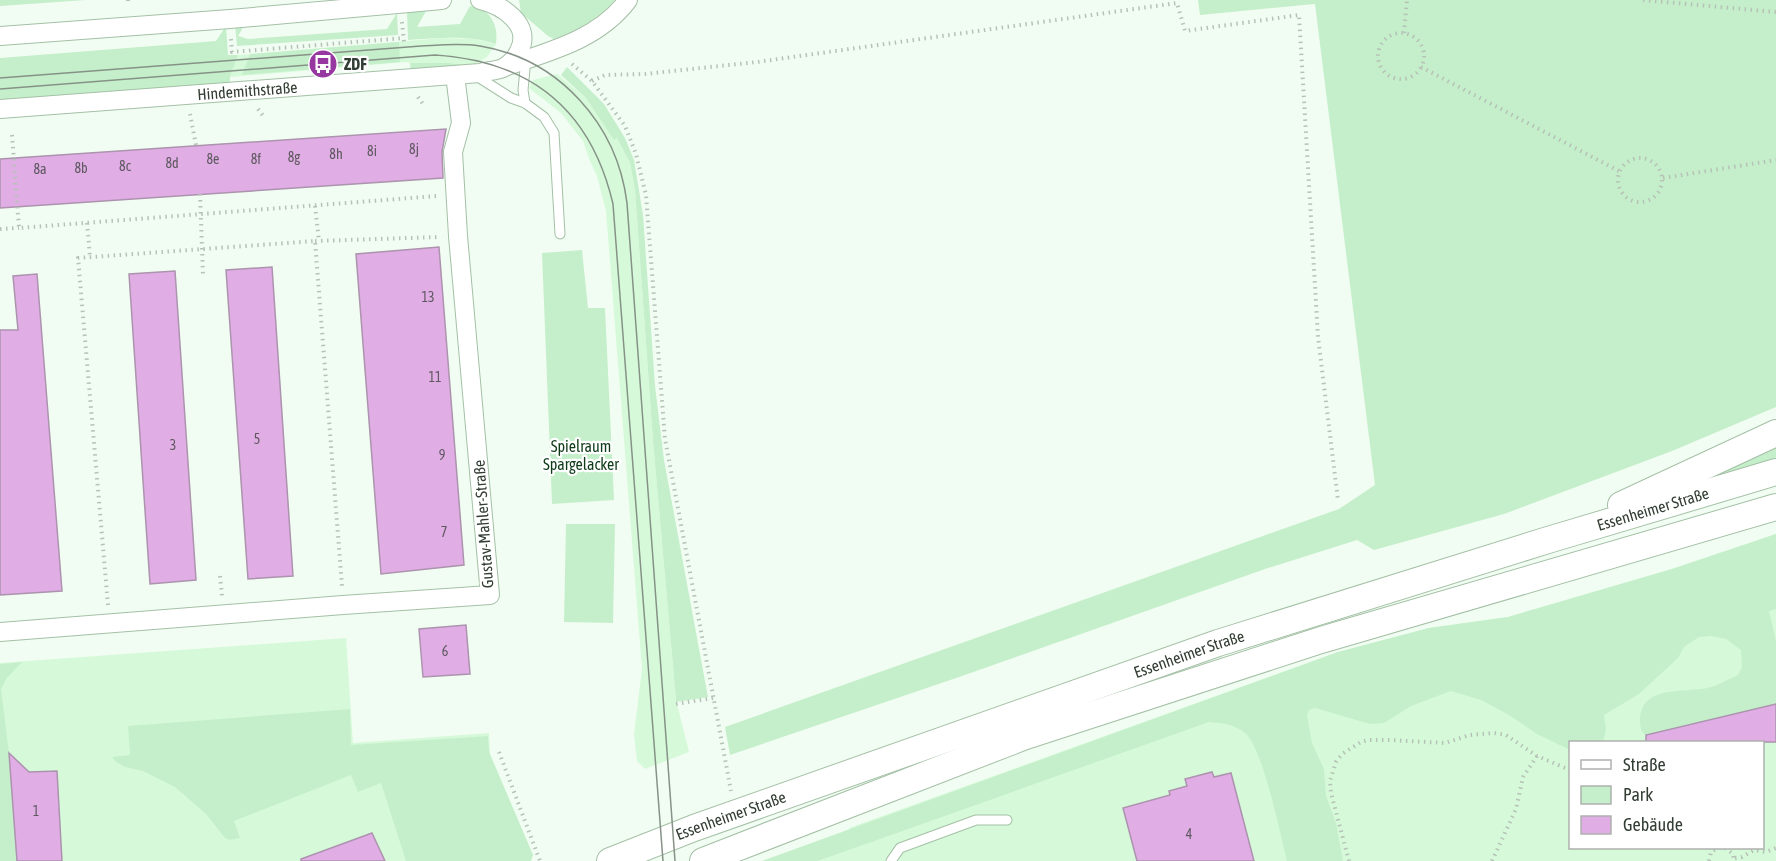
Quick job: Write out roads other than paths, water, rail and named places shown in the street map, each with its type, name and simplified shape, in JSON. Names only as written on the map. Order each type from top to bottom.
[{"type":"main road","points":[[1548,540],[1776,433]]},
{"type":"main road","name":"Essenheimer Straße","points":[[610,861],[694,828],[1218,643],[1776,472]]},
{"type":"main road","name":"Essenheimer Straße","points":[[703,861],[1023,737],[1321,640],[1776,507]]},
{"type":"street","points":[[0,36],[442,0]]},
{"type":"street","name":"Hindemithstraße","points":[[0,109],[455,75],[502,68],[555,50],[594,32],[609,21],[628,0]]},
{"type":"street","points":[[490,1],[514,19],[523,33],[523,42],[516,56],[502,68]]},
{"type":"street","name":"Gustav-Mahler-Straße","points":[[0,632],[490,595],[458,236],[453,152],[461,123],[455,75]]},
{"type":"lane","points":[[523,33],[526,42],[522,90],[525,103]]},
{"type":"lane","points":[[473,73],[511,98],[525,103],[544,117],[554,133],[560,234]]},
{"type":"lane","points":[[891,861],[900,848],[976,820],[1007,820]]},
{"type":"tram line","points":[[0,78],[451,44],[480,46],[509,53],[535,65],[559,81],[579,100],[597,122],[611,147],[621,174],[627,203],[675,861]]},
{"type":"tram line","points":[[0,89],[435,55],[469,59],[500,68],[528,80],[552,96],[572,117],[589,142],[603,171],[613,204],[663,861]]},
{"type":"place","name":"ZDF","points":[[323,64]]},
{"type":"park label","name":"Spielraum Spargelacker","points":[[581,455]]}]
